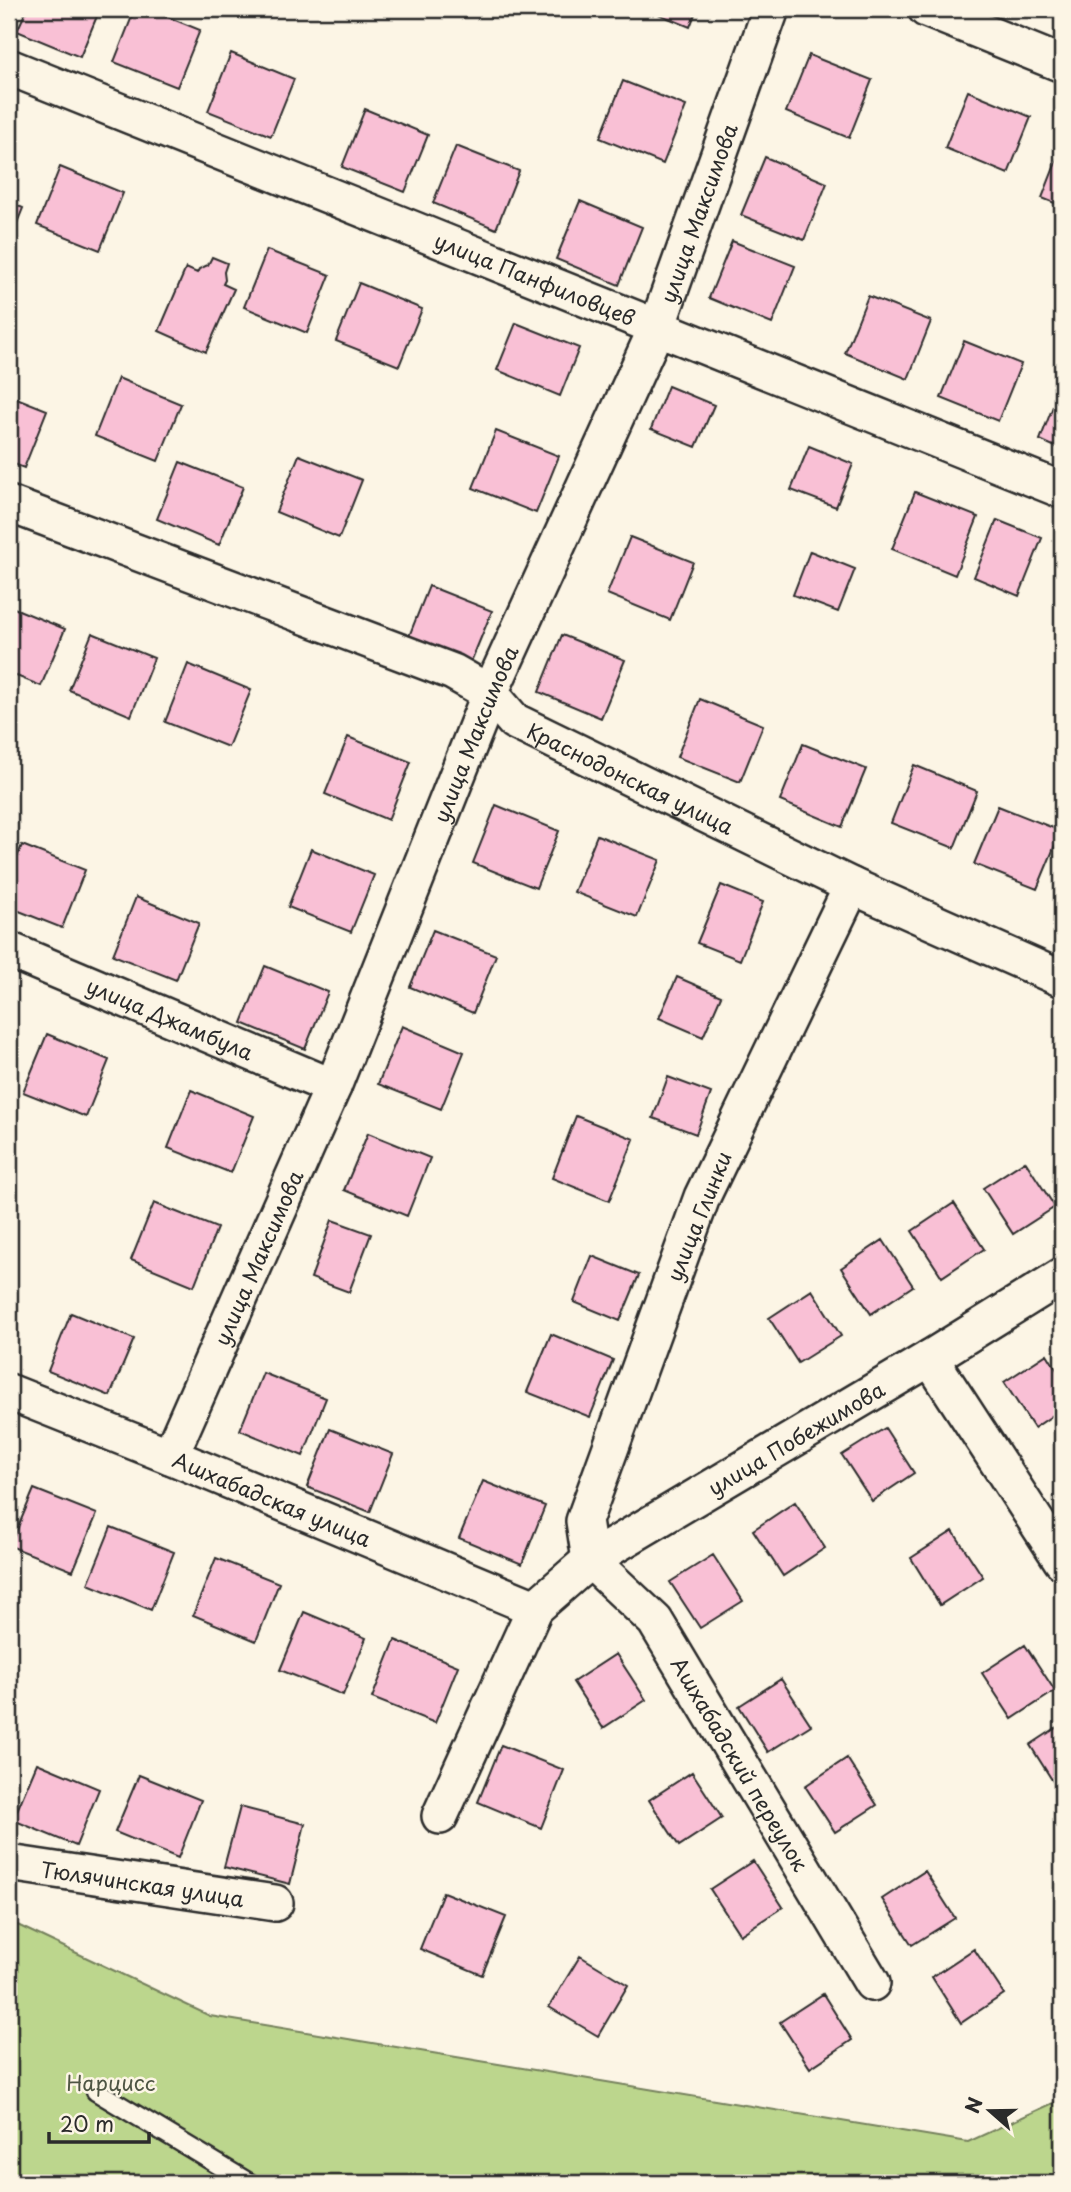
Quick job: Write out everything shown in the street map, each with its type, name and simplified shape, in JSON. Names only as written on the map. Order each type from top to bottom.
[{"type":"street","name":"улица Максимова","points":[[170,1455],[333,1087],[490,693],[657,327],[771,9]]},
{"type":"street","points":[[926,9],[1062,64]]},
{"type":"street","name":"улица Панфиловцев","points":[[9,67],[1062,490]]},
{"type":"street","name":"Краснодонская улица","points":[[9,504],[453,672],[490,693],[514,721],[852,886],[1062,979]]},
{"type":"street","name":"улица Глинки","points":[[590,1560],[584,1521],[702,1197],[852,886]]},
{"type":"street","name":"улица Джамбула","points":[[9,950],[333,1087]]},
{"type":"street","name":"улица Побежимова","points":[[535,1608],[590,1560],[930,1358],[1062,1276]]},
{"type":"street","points":[[930,1358],[1062,1560]]},
{"type":"street","name":"Ашхабадская улица","points":[[9,1392],[170,1455],[535,1608]]},
{"type":"street","name":"Ашхабадский переулок","points":[[590,1560],[656,1621],[872,1983]]},
{"type":"street","points":[[440,1816],[535,1608]]},
{"type":"street","name":"Тюлячинская улица","points":[[9,1863],[275,1903]]},
{"type":"lane","points":[[96,2091],[249,2183]]},
{"type":"green space","name":"Нарцисс","points":[[9,1921],[210,2016],[968,2142],[1062,2099],[1062,2183],[9,2183]]},
{"type":"building","points":[[27,9],[100,9],[80,57],[17,31]]},
{"type":"building","points":[[135,9],[148,9],[200,30],[177,87],[114,62]]},
{"type":"building","points":[[646,9],[697,9],[690,27]]},
{"type":"building","points":[[231,53],[294,79],[271,136],[208,111]]},
{"type":"building","points":[[809,55],[872,80],[849,138],[786,112]]},
{"type":"building","points":[[623,81],[686,106],[663,164],[600,138]]},
{"type":"building","points":[[968,91],[1031,117],[1008,174],[945,148]]},
{"type":"building","points":[[365,109],[428,135],[405,192],[342,167]]},
{"type":"building","points":[[456,146],[519,171],[496,229],[433,203]]},
{"type":"building","points":[[1062,147],[1062,206],[1042,198]]},
{"type":"building","points":[[765,157],[827,183],[804,240],[741,215]]},
{"type":"building","points":[[60,167],[123,193],[100,250],[37,225]]},
{"type":"building","points":[[580,201],[642,227],[619,285],[556,259]]},
{"type":"building","points":[[9,202],[23,208],[9,243]]},
{"type":"building","points":[[732,241],[795,266],[772,324],[709,298]]},
{"type":"building","points":[[267,250],[330,275],[307,333],[244,307]]},
{"type":"building","points":[[212,257],[227,263],[223,284],[234,289],[206,352],[159,331],[186,268],[197,273],[208,265]]},
{"type":"building","points":[[359,283],[422,309],[399,366],[336,341]]},
{"type":"building","points":[[868,296],[931,321],[908,379],[845,353]]},
{"type":"building","points":[[516,323],[579,348],[560,396],[497,370]]},
{"type":"building","points":[[964,341],[1021,364],[998,421],[941,398]]},
{"type":"building","points":[[118,378],[181,404],[158,461],[95,436]]},
{"type":"building","points":[[1062,383],[1062,450],[1040,440]]},
{"type":"building","points":[[668,386],[714,405],[696,447],[651,429]]},
{"type":"building","points":[[9,395],[47,410],[24,468],[9,462]]},
{"type":"building","points":[[496,431],[559,456],[536,513],[473,488]]},
{"type":"building","points":[[809,446],[853,464],[836,507],[791,490]]},
{"type":"building","points":[[299,455],[362,480],[339,538],[276,512]]},
{"type":"building","points":[[180,462],[243,487],[219,545],[157,519]]},
{"type":"building","points":[[915,492],[978,517],[955,575],[892,549]]},
{"type":"building","points":[[997,520],[1042,538],[1019,596],[974,577]]},
{"type":"building","points":[[630,537],[693,562],[670,620],[607,594]]},
{"type":"building","points":[[810,551],[855,569],[838,612],[793,595]]},
{"type":"building","points":[[429,586],[492,611],[468,669],[406,644]]},
{"type":"building","points":[[9,606],[65,629],[41,686],[9,673]]},
{"type":"building","points":[[92,633],[154,658],[131,716],[69,690]]},
{"type":"building","points":[[562,635],[625,660],[601,718],[539,692]]},
{"type":"building","points":[[188,664],[251,690],[228,747],[165,722]]},
{"type":"building","points":[[700,699],[763,725],[740,782],[677,757]]},
{"type":"building","points":[[348,737],[411,762],[388,820],[325,794]]},
{"type":"building","points":[[803,744],[866,769],[842,827],[780,801]]},
{"type":"building","points":[[914,765],[977,791],[954,848],[891,823]]},
{"type":"building","points":[[496,805],[559,831],[536,888],[473,863]]},
{"type":"building","points":[[998,806],[1061,831],[1037,889],[974,864]]},
{"type":"building","points":[[597,835],[660,860],[637,917],[574,892]]},
{"type":"building","points":[[22,845],[85,870],[62,928],[9,907],[9,878]]},
{"type":"building","points":[[311,849],[374,875],[351,932],[288,907]]},
{"type":"building","points":[[721,885],[763,902],[740,960],[697,943]]},
{"type":"building","points":[[136,897],[199,923],[176,980],[113,955]]},
{"type":"building","points":[[433,930],[496,955],[473,1013],[410,987]]},
{"type":"building","points":[[265,966],[328,992],[305,1049],[242,1023]]},
{"type":"building","points":[[677,977],[721,996],[703,1037],[659,1018]]},
{"type":"building","points":[[402,1026],[464,1052],[441,1109],[378,1084]]},
{"type":"building","points":[[47,1034],[109,1060],[86,1117],[23,1092]]},
{"type":"building","points":[[668,1077],[711,1093],[696,1134],[653,1118]]},
{"type":"building","points":[[191,1090],[254,1116],[231,1173],[168,1148]]},
{"type":"building","points":[[576,1116],[634,1139],[609,1201],[552,1178]]},
{"type":"building","points":[[368,1133],[430,1158],[407,1216],[344,1190]]},
{"type":"building","points":[[1025,1161],[1055,1207],[1013,1234],[983,1188]]},
{"type":"building","points":[[154,1203],[217,1228],[194,1286],[131,1260]]},
{"type":"building","points":[[954,1203],[984,1249],[942,1277],[912,1231]]},
{"type":"building","points":[[332,1220],[371,1234],[349,1292],[311,1278]]},
{"type":"building","points":[[883,1240],[913,1286],[871,1314],[841,1268]]},
{"type":"building","points":[[592,1256],[639,1275],[620,1321],[574,1302]]},
{"type":"building","points":[[812,1290],[841,1336],[798,1363],[769,1318]]},
{"type":"building","points":[[71,1313],[134,1339],[110,1396],[48,1371]]},
{"type":"building","points":[[551,1334],[613,1360],[590,1417],[527,1392]]},
{"type":"building","points":[[1047,1354],[1062,1378],[1062,1409],[1034,1428],[1004,1382]]},
{"type":"building","points":[[263,1373],[326,1398],[303,1456],[240,1430]]},
{"type":"building","points":[[885,1428],[914,1473],[872,1501],[842,1455]]},
{"type":"building","points":[[330,1429],[393,1454],[370,1512],[307,1487]]},
{"type":"building","points":[[483,1481],[545,1506],[522,1564],[459,1538]]},
{"type":"building","points":[[34,1489],[97,1514],[73,1571],[10,1546]]},
{"type":"building","points":[[795,1502],[825,1548],[783,1576],[753,1530]]},
{"type":"building","points":[[111,1527],[174,1552],[151,1610],[88,1584]]},
{"type":"building","points":[[953,1531],[983,1577],[940,1605],[911,1558]]},
{"type":"building","points":[[713,1555],[743,1601],[700,1628],[670,1582]]},
{"type":"building","points":[[216,1558],[279,1583],[256,1641],[193,1615]]},
{"type":"building","points":[[304,1612],[366,1638],[343,1695],[280,1670]]},
{"type":"building","points":[[395,1640],[458,1666],[435,1723],[372,1698]]},
{"type":"building","points":[[1025,1645],[1055,1691],[1012,1719],[982,1673]]},
{"type":"building","points":[[616,1654],[646,1700],[603,1728],[573,1682]]},
{"type":"building","points":[[781,1679],[811,1725],[768,1752],[739,1706]]},
{"type":"building","points":[[1062,1724],[1062,1789],[1059,1791],[1030,1745]]},
{"type":"building","points":[[501,1745],[564,1770],[541,1828],[478,1802]]},
{"type":"building","points":[[847,1758],[877,1805],[835,1832],[805,1786]]},
{"type":"building","points":[[37,1763],[99,1789],[76,1846],[13,1820]]},
{"type":"building","points":[[692,1772],[722,1818],[679,1846],[649,1800]]},
{"type":"building","points":[[139,1775],[201,1800],[178,1858],[115,1832]]},
{"type":"building","points":[[240,1807],[305,1824],[290,1884],[224,1867]]},
{"type":"building","points":[[753,1861],[783,1907],[740,1935],[710,1889]]},
{"type":"building","points":[[925,1871],[955,1918],[912,1945],[882,1899]]},
{"type":"building","points":[[443,1892],[506,1917],[482,1975],[420,1949]]},
{"type":"building","points":[[974,1949],[1004,1994],[961,2023],[932,1977]]},
{"type":"building","points":[[580,1956],[628,1985],[598,2036],[549,2007]]},
{"type":"building","points":[[823,1994],[852,2040],[810,2068],[780,2022]]}]
